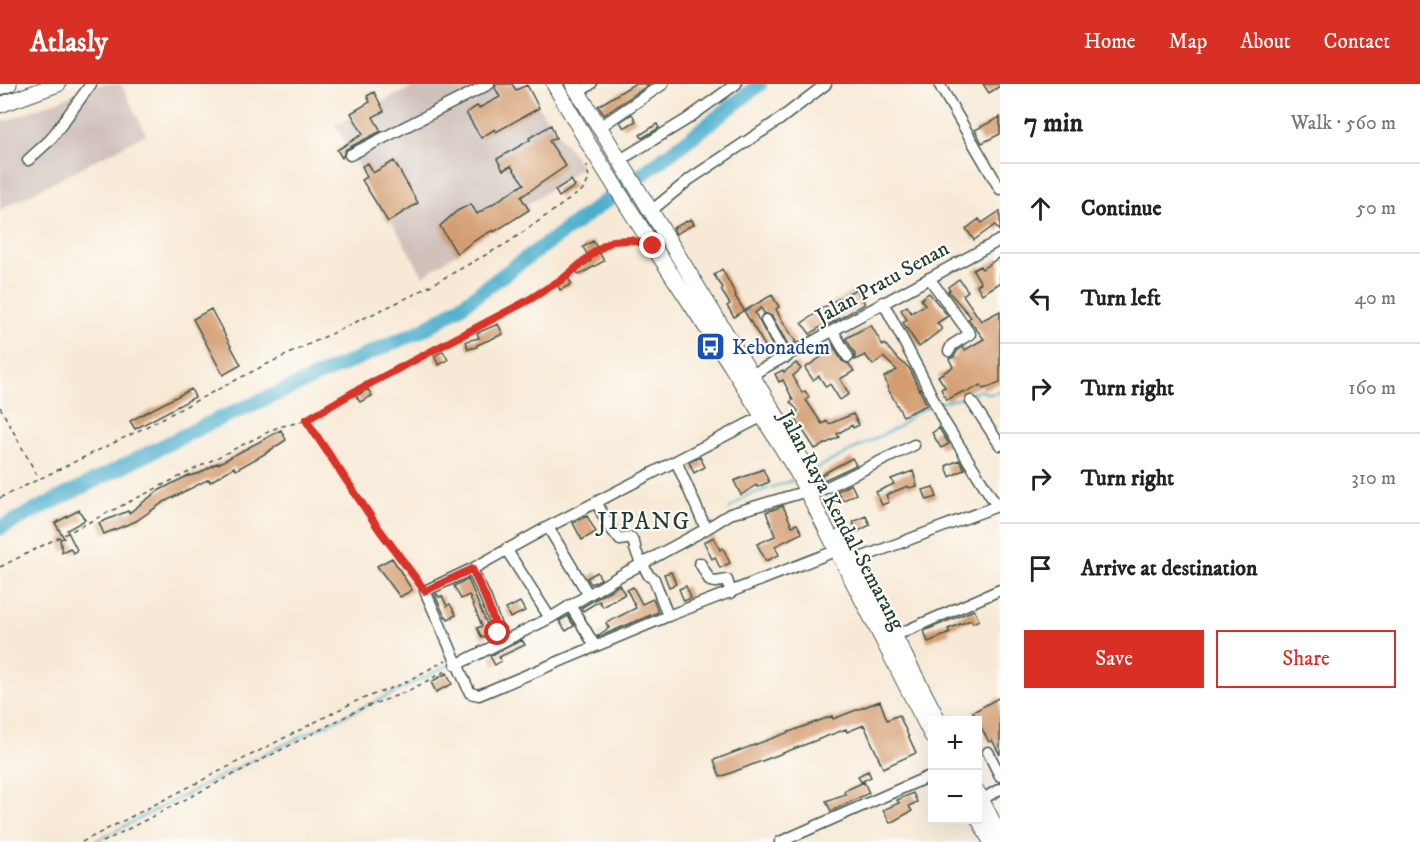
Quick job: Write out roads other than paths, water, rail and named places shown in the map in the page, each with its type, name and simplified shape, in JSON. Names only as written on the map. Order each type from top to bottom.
[{"type":"highway","points":[[0,87],[9,84]]},
{"type":"highway","points":[[0,105],[58,84]]},
{"type":"highway","name":"Jalan Raya Kendal-Semarang","points":[[554,84],[642,230],[807,480],[838,550],[928,726]]},
{"type":"highway","name":"Jalan Raya Kendal-Semarang","points":[[581,87],[600,128],[751,375],[807,480],[855,560],[936,716]]},
{"type":"highway","points":[[982,803],[1000,836]]},
{"type":"highway","points":[[982,824],[992,842]]},
{"type":"street","points":[[28,160],[50,140],[91,84]]},
{"type":"street","points":[[350,156],[489,84]]},
{"type":"street","points":[[600,128],[663,84]]},
{"type":"street","points":[[622,163],[736,84]]},
{"type":"street","points":[[650,210],[690,179],[779,120],[826,84]]},
{"type":"street","points":[[945,86],[1000,189]]},
{"type":"street","name":"Jalan Pratu Senan","points":[[751,375],[1000,240]]},
{"type":"street","points":[[929,278],[970,334],[952,345],[949,351]]},
{"type":"street","points":[[855,560],[999,506],[950,433],[883,302]]},
{"type":"street","points":[[766,320],[787,357]]},
{"type":"street","points":[[833,331],[848,357]]},
{"type":"street","points":[[971,401],[1000,445]]},
{"type":"street","points":[[763,416],[506,549],[472,569],[425,591],[470,693],[476,695],[838,550]]},
{"type":"street","points":[[455,661],[570,605],[587,591],[640,561],[738,510],[807,480],[914,446]]},
{"type":"street","points":[[676,461],[705,526]]},
{"type":"street","points":[[597,503],[608,525],[620,540],[631,538],[640,561],[649,576],[654,579],[669,616]]},
{"type":"street","points":[[548,527],[587,591]]},
{"type":"street","points":[[506,549],[549,615]]},
{"type":"street","points":[[700,563],[710,581],[727,580],[731,593]]},
{"type":"street","points":[[472,569],[501,638]]},
{"type":"street","points":[[894,636],[1000,590]]},
{"type":"street","points":[[570,605],[595,646]]},
{"type":"street","points":[[988,752],[1000,776]]},
{"type":"street","points":[[780,842],[928,777]]},
{"type":"street","points":[[982,796],[1000,789]]},
{"type":"waterway","points":[[0,528],[203,426],[433,324],[616,193],[760,84]]},
{"type":"waterway","points":[[939,403],[968,396],[980,390],[989,394],[1000,392]]},
{"type":"waterway","points":[[815,469],[898,427],[916,412],[931,406]]},
{"type":"waterway","points":[[729,509],[748,495],[794,480]]},
{"type":"waterway","points":[[94,842],[264,754],[454,662]]},
{"type":"place","name":"Kebonadem","points":[[711,347]]},
{"type":"district","name":"JIPANG","points":[[644,521]]}]
